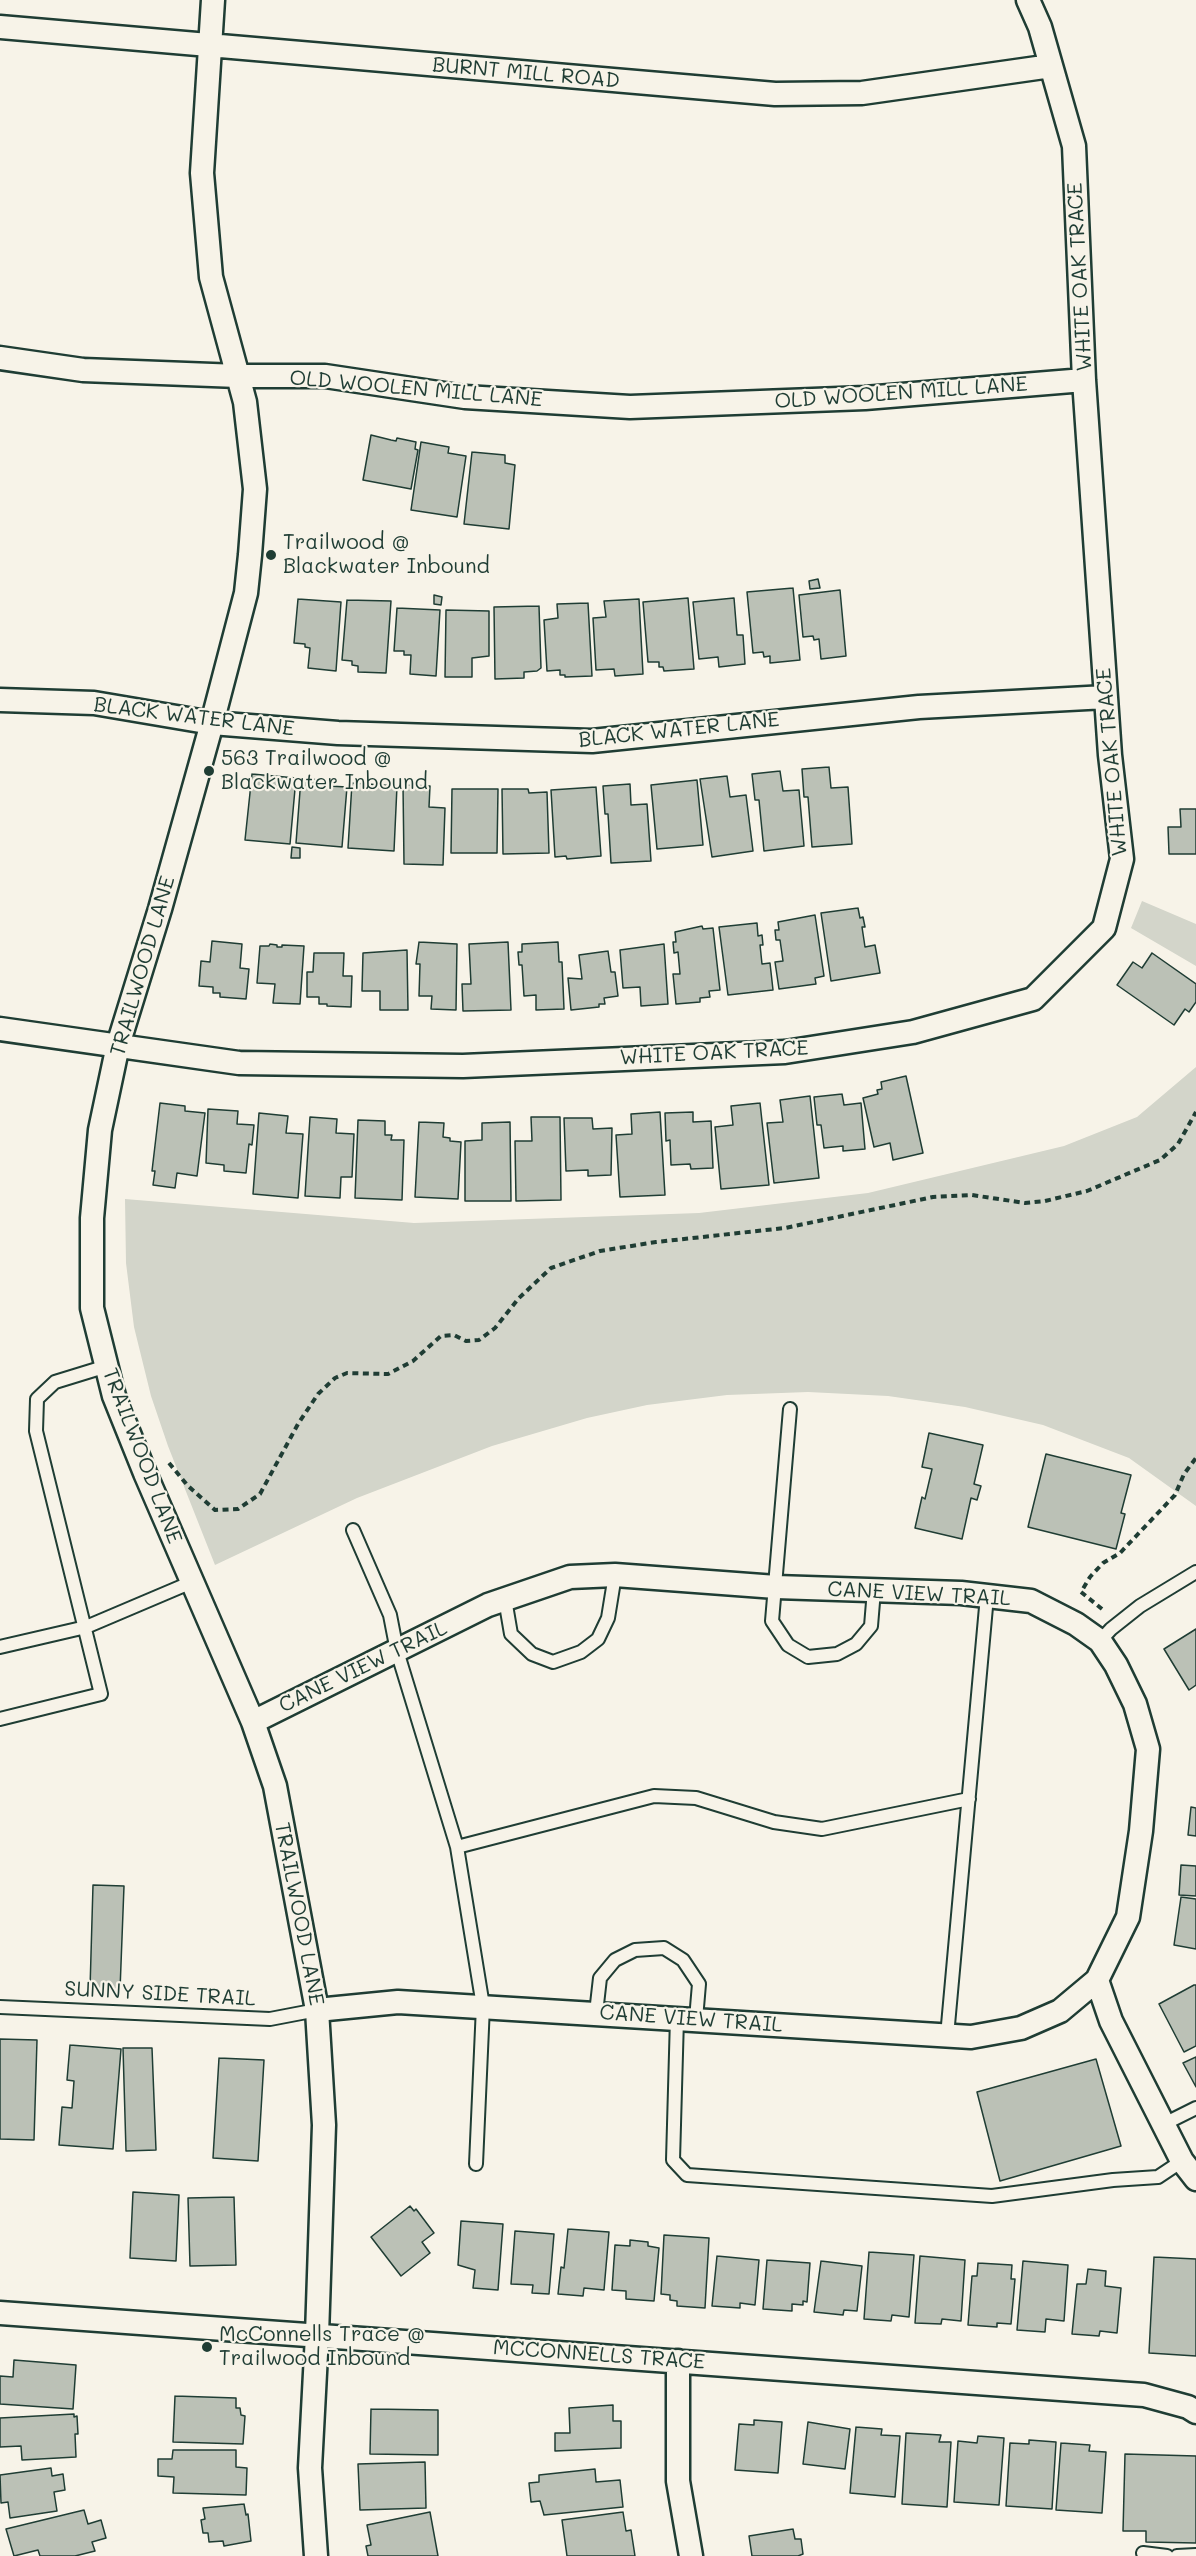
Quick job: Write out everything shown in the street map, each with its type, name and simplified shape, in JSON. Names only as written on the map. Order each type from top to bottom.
[{"type":"street","name":"TRAILWOOD LANE","points":[[213,0],[202,173],[211,277],[245,402],[255,489],[246,593],[160,909],[118,1045],[100,1130],[92,1218],[92,1308],[114,1396],[140,1463],[253,1722],[274,1786],[317,2010],[324,2125],[310,2468],[316,2556]]},
{"type":"street","name":"WHITE OAK TRACE","points":[[0,1029],[239,1063],[463,1066],[785,1052],[913,1032],[1033,999],[1104,928],[1122,859],[1106,697],[1084,380],[1074,147],[1040,27],[1028,0]]},
{"type":"street","name":"BURNT MILL ROAD","points":[[0,27],[775,93],[862,93],[1052,66]]},
{"type":"street","name":"OLD WOOLEN MILL LANE","points":[[0,358],[83,370],[238,376],[325,376],[465,398],[630,407],[865,398],[1084,380]]},
{"type":"street","name":"BLACK WATER LANE","points":[[0,700],[94,703],[212,723],[338,733],[592,741],[919,707],[1106,697]]},
{"type":"street","name":"CANE VIEW TRAIL","points":[[253,1722],[488,1605],[570,1577],[615,1575],[776,1587],[987,1596],[1031,1601],[1076,1624],[1100,1641],[1116,1665],[1134,1704],[1148,1749],[1141,1831],[1128,1917],[1097,1980],[1060,2011],[1021,2028],[971,2037],[398,2002],[317,2010]]},
{"type":"street","points":[[1097,1980],[1111,2021],[1189,2170]]},
{"type":"street","name":"MCCONNELLS TRACE","points":[[0,2313],[1144,2395],[1196,2412]]},
{"type":"street","points":[[678,2361],[678,2481],[691,2556]]},
{"type":"lane","points":[[0,1719],[101,1694],[36,1431],[37,1399],[55,1382],[107,1366]]},
{"type":"lane","points":[[790,1409],[772,1621],[788,1645],[808,1657],[837,1654],[856,1644],[871,1626],[874,1590]]},
{"type":"lane","points":[[353,1530],[390,1615],[398,1651],[457,1847],[483,2006],[476,2164]]},
{"type":"lane","points":[[1100,1641],[1119,1621],[1196,1572]]},
{"type":"lane","points":[[505,1599],[512,1634],[531,1654],[553,1662],[581,1652],[598,1639],[608,1618],[615,1575]]},
{"type":"lane","points":[[0,1647],[86,1627],[192,1582]]},
{"type":"lane","points":[[947,2036],[987,1596]]},
{"type":"lane","points":[[457,1847],[654,1796],[696,1798],[774,1822],[822,1829],[969,1799]]},
{"type":"lane","points":[[596,2013],[600,1978],[615,1960],[635,1950],[664,1948],[683,1960],[699,1984],[687,2019],[673,2160],[687,2175],[992,2196],[1113,2180],[1158,2177],[1189,2170]]},
{"type":"lane","name":"SUNNY SIDE TRAIL","points":[[0,2007],[270,2019],[317,2010]]},
{"type":"lane","points":[[1164,2124],[1196,2108]]},
{"type":"lane","points":[[1143,2553],[1167,2556]]},
{"type":"lane","points":[[1177,2556],[1196,2555]]},
{"type":"path","points":[[140,1463],[160,1452],[189,1486],[215,1510],[238,1509],[260,1494],[298,1424],[318,1394],[335,1378],[347,1373],[388,1374],[413,1361],[441,1336],[454,1335],[466,1341],[478,1340],[495,1328],[519,1298],[551,1268],[600,1251],[656,1242],[785,1228],[933,1197],[972,1195],[1025,1203],[1088,1191],[1160,1160],[1178,1144],[1196,1112]]},
{"type":"path","points":[[1119,1621],[1081,1592],[1090,1577],[1103,1563],[1120,1553],[1175,1495],[1184,1474],[1196,1458]]},
{"type":"shaded area","points":[[1142,901],[1196,924],[1196,966],[1131,928]]},
{"type":"shaded area","points":[[1196,1067],[1196,1506],[1129,1458],[1043,1425],[965,1407],[888,1396],[808,1392],[727,1395],[647,1405],[587,1418],[492,1446],[357,1498],[215,1565],[168,1446],[151,1396],[134,1327],[126,1263],[125,1199],[414,1223],[699,1213],[868,1193],[1064,1146],[1137,1117]]},
{"type":"building","points":[[371,435],[396,441],[397,438],[416,442],[415,449],[418,450],[411,489],[363,480]]},
{"type":"building","points":[[421,442],[449,447],[448,453],[466,456],[457,517],[411,510]]},
{"type":"building","points":[[472,452],[505,455],[505,463],[515,465],[509,529],[464,524]]},
{"type":"building","points":[[818,579],[820,588],[810,589],[809,581]]},
{"type":"building","points":[[793,588],[800,660],[770,663],[770,656],[764,657],[763,652],[753,653],[747,592]]},
{"type":"building","points":[[840,590],[846,656],[821,659],[819,639],[814,640],[813,636],[803,637],[799,595]]},
{"type":"building","points":[[434,595],[442,597],[441,605],[434,604]]},
{"type":"building","points":[[688,598],[694,669],[664,671],[663,667],[659,667],[659,662],[648,662],[643,602]]},
{"type":"building","points":[[734,598],[737,635],[743,635],[745,664],[719,667],[718,657],[699,659],[693,602]]},
{"type":"building","points":[[298,599],[341,602],[336,671],[308,668],[310,648],[305,647],[305,644],[294,643]]},
{"type":"building","points":[[639,599],[643,674],[615,676],[614,669],[596,670],[593,618],[606,617],[604,601]]},
{"type":"building","points":[[347,600],[391,601],[386,673],[358,672],[358,666],[352,665],[352,661],[342,660]]},
{"type":"building","points":[[588,603],[592,676],[565,677],[565,675],[560,675],[560,670],[547,671],[544,620],[558,618],[557,604]]},
{"type":"building","points":[[539,606],[541,668],[537,671],[524,672],[524,678],[495,679],[494,607]]},
{"type":"building","points":[[397,608],[440,610],[436,676],[410,674],[411,655],[404,655],[404,651],[394,651]]},
{"type":"building","points":[[446,610],[489,611],[489,656],[472,658],[472,677],[445,677]]},
{"type":"building","points":[[829,767],[831,788],[848,787],[852,844],[812,847],[808,797],[804,797],[802,769]]},
{"type":"building","points":[[780,771],[783,791],[799,790],[804,846],[764,851],[759,800],[755,800],[752,774]]},
{"type":"building","points":[[252,774],[296,778],[290,844],[245,840]]},
{"type":"building","points":[[727,776],[730,797],[746,795],[753,851],[712,857],[700,779]]},
{"type":"building","points":[[301,778],[328,781],[328,786],[347,787],[342,847],[296,843]]},
{"type":"building","points":[[697,780],[703,845],[657,849],[651,785]]},
{"type":"building","points":[[352,783],[397,786],[394,851],[348,848]]},
{"type":"building","points":[[630,784],[631,805],[647,804],[651,861],[611,863],[608,814],[605,814],[603,786]]},
{"type":"building","points":[[403,785],[430,786],[429,807],[445,808],[443,865],[404,864]]},
{"type":"building","points":[[596,787],[601,856],[567,859],[566,856],[555,857],[551,790]]},
{"type":"building","points":[[452,789],[498,789],[497,853],[451,853]]},
{"type":"building","points":[[502,789],[528,789],[529,793],[547,792],[549,853],[503,854]]},
{"type":"building","points":[[1180,809],[1196,809],[1196,854],[1169,854],[1168,827],[1181,827]]},
{"type":"building","points":[[292,847],[300,848],[300,858],[291,858]]},
{"type":"building","points":[[858,908],[865,927],[862,927],[865,947],[875,945],[880,973],[831,981],[821,913]]},
{"type":"building","points":[[815,915],[824,976],[815,978],[816,984],[779,989],[775,962],[783,961],[780,940],[776,940],[775,930],[779,930],[778,922]]},
{"type":"building","points":[[757,923],[758,936],[762,935],[763,945],[760,945],[762,964],[770,963],[773,990],[728,995],[719,927]]},
{"type":"building","points":[[702,926],[703,929],[713,928],[720,990],[709,991],[710,997],[700,998],[700,1002],[676,1004],[673,974],[680,974],[678,952],[674,953],[675,932]]},
{"type":"building","points":[[212,941],[242,944],[240,968],[249,969],[246,999],[220,997],[220,993],[213,993],[213,987],[199,986],[201,961],[210,962]]},
{"type":"building","points":[[419,942],[457,944],[456,1010],[431,1009],[432,996],[419,996],[420,964],[416,964]]},
{"type":"building","points":[[508,942],[511,1010],[463,1011],[462,984],[471,984],[469,944]]},
{"type":"building","points":[[558,942],[559,962],[562,962],[564,1009],[536,1010],[536,995],[524,996],[522,965],[519,965],[518,952],[522,952],[522,944]]},
{"type":"building","points":[[664,944],[668,1004],[641,1006],[640,987],[623,988],[620,950]]},
{"type":"building","points":[[277,945],[277,947],[282,947],[282,945],[304,946],[300,1004],[273,1003],[275,984],[257,983],[260,946]]},
{"type":"building","points":[[407,950],[408,1010],[380,1010],[380,991],[362,991],[363,953]]},
{"type":"building","points":[[608,951],[611,972],[615,972],[618,996],[604,998],[605,1004],[599,1004],[599,1007],[571,1010],[568,978],[582,979],[579,955]]},
{"type":"building","points":[[314,953],[344,953],[343,976],[352,976],[351,1007],[327,1006],[327,1004],[319,1004],[319,997],[307,997],[307,972],[313,972]]},
{"type":"building","points":[[1152,953],[1196,984],[1196,1002],[1189,1012],[1185,1009],[1174,1025],[1117,985],[1133,962],[1142,968]]},
{"type":"building","points":[[906,1076],[923,1153],[893,1160],[890,1143],[874,1147],[863,1098],[878,1094],[877,1090],[882,1089],[881,1082]]},
{"type":"building","points":[[842,1094],[844,1105],[861,1103],[865,1149],[843,1151],[843,1146],[824,1148],[821,1125],[817,1125],[814,1097]]},
{"type":"building","points":[[810,1096],[819,1178],[774,1183],[767,1123],[783,1122],[780,1100]]},
{"type":"building","points":[[160,1103],[185,1106],[185,1111],[205,1113],[197,1176],[177,1173],[175,1188],[153,1185],[155,1171],[152,1171]]},
{"type":"building","points":[[760,1103],[769,1185],[721,1189],[715,1127],[733,1125],[731,1106]]},
{"type":"building","points":[[208,1109],[238,1111],[237,1124],[254,1125],[252,1145],[249,1144],[246,1173],[224,1171],[224,1165],[206,1163]]},
{"type":"building","points":[[660,1112],[665,1195],[620,1197],[616,1135],[632,1134],[631,1114]]},
{"type":"building","points":[[693,1112],[693,1122],[711,1121],[713,1168],[691,1169],[690,1164],[671,1165],[670,1140],[666,1141],[665,1113]]},
{"type":"building","points":[[259,1113],[288,1116],[286,1133],[303,1134],[298,1198],[253,1194]]},
{"type":"building","points":[[310,1117],[337,1119],[336,1133],[354,1134],[352,1177],[341,1177],[340,1198],[305,1196]]},
{"type":"building","points":[[531,1117],[560,1117],[561,1200],[516,1201],[515,1141],[532,1141]]},
{"type":"building","points":[[564,1118],[592,1118],[593,1129],[612,1128],[611,1175],[588,1176],[588,1170],[566,1171]]},
{"type":"building","points":[[358,1120],[385,1121],[385,1135],[392,1135],[391,1140],[404,1140],[402,1200],[355,1198]]},
{"type":"building","points":[[419,1122],[444,1123],[443,1137],[450,1138],[450,1141],[461,1142],[458,1199],[415,1197]]},
{"type":"building","points":[[510,1122],[511,1201],[465,1201],[465,1141],[482,1140],[482,1123]]},
{"type":"building","points":[[929,1433],[983,1445],[974,1484],[981,1486],[977,1500],[971,1498],[962,1539],[915,1528],[922,1497],[925,1499],[932,1469],[922,1467]]},
{"type":"building","points":[[1046,1454],[1131,1475],[1121,1513],[1125,1514],[1116,1549],[1028,1527]]},
{"type":"building","points":[[1196,1629],[1196,1685],[1189,1690],[1164,1649]]},
{"type":"building","points":[[1191,1807],[1196,1808],[1196,1836],[1188,1835]]},
{"type":"building","points":[[1181,1865],[1196,1866],[1196,1896],[1179,1895]]},
{"type":"building","points":[[93,1885],[124,1886],[120,1990],[90,1989]]},
{"type":"building","points":[[1181,1897],[1196,1899],[1196,1949],[1174,1945]]},
{"type":"building","points":[[1196,1985],[1196,2046],[1184,2052],[1159,2004]]},
{"type":"building","points":[[0,2039],[37,2040],[34,2140],[0,2139]]},
{"type":"building","points":[[70,2045],[121,2049],[113,2149],[59,2145],[62,2107],[72,2108],[74,2081],[67,2080]]},
{"type":"building","points":[[123,2048],[152,2048],[156,2150],[126,2151]]},
{"type":"building","points":[[1196,2057],[1196,2087],[1183,2063]]},
{"type":"building","points":[[219,2058],[264,2060],[258,2161],[213,2158]]},
{"type":"building","points":[[1096,2059],[1121,2146],[1000,2181],[977,2092]]},
{"type":"building","points":[[133,2192],[179,2195],[176,2261],[130,2258]]},
{"type":"building","points":[[234,2197],[236,2265],[190,2266],[188,2198]]},
{"type":"building","points":[[410,2206],[414,2211],[416,2209],[434,2233],[422,2242],[430,2253],[401,2276],[371,2237]]},
{"type":"building","points":[[461,2221],[503,2224],[498,2290],[473,2288],[475,2270],[458,2265]]},
{"type":"building","points":[[568,2229],[609,2232],[604,2290],[584,2288],[583,2296],[558,2294],[561,2267],[564,2268]]},
{"type":"building","points":[[515,2231],[554,2234],[549,2294],[532,2293],[533,2285],[511,2284]]},
{"type":"building","points":[[664,2235],[709,2238],[705,2308],[677,2306],[677,2301],[670,2300],[670,2295],[661,2294]]},
{"type":"building","points":[[630,2240],[648,2242],[648,2246],[659,2248],[654,2301],[626,2299],[626,2291],[612,2290],[615,2245],[630,2246]]},
{"type":"building","points":[[869,2252],[914,2255],[909,2317],[892,2315],[891,2321],[864,2319]]},
{"type":"building","points":[[717,2256],[759,2260],[755,2305],[740,2303],[740,2308],[712,2306]]},
{"type":"building","points":[[920,2256],[965,2260],[961,2321],[942,2319],[941,2324],[915,2323]]},
{"type":"building","points":[[1154,2257],[1196,2259],[1196,2356],[1149,2353]]},
{"type":"building","points":[[767,2260],[810,2263],[807,2302],[803,2301],[803,2305],[792,2304],[792,2311],[763,2309]]},
{"type":"building","points":[[821,2261],[862,2266],[857,2311],[844,2310],[843,2315],[814,2312]]},
{"type":"building","points":[[1023,2261],[1068,2265],[1064,2321],[1046,2319],[1045,2332],[1017,2330]]},
{"type":"building","points":[[978,2263],[1012,2265],[1011,2279],[1015,2279],[1011,2324],[997,2323],[997,2327],[968,2325],[972,2276],[977,2276]]},
{"type":"building","points":[[1088,2269],[1106,2271],[1105,2286],[1121,2288],[1117,2333],[1100,2331],[1099,2336],[1072,2334],[1077,2284],[1086,2284]]},
{"type":"building","points":[[14,2360],[76,2365],[73,2409],[0,2404],[0,2376],[13,2377]]},
{"type":"building","points":[[175,2396],[236,2398],[236,2408],[240,2408],[241,2415],[245,2416],[243,2444],[173,2442]]},
{"type":"building","points":[[613,2405],[613,2421],[621,2421],[621,2448],[555,2451],[555,2433],[570,2433],[569,2408]]},
{"type":"building","points":[[371,2409],[438,2410],[438,2455],[370,2454]]},
{"type":"building","points":[[74,2414],[74,2417],[77,2416],[78,2434],[75,2434],[76,2457],[22,2460],[21,2446],[0,2447],[0,2418]]},
{"type":"building","points":[[754,2420],[782,2422],[778,2473],[735,2470],[739,2424],[754,2425]]},
{"type":"building","points":[[808,2422],[850,2429],[845,2469],[803,2464]]},
{"type":"building","points":[[856,2427],[882,2429],[881,2435],[900,2436],[895,2497],[850,2493]]},
{"type":"building","points":[[906,2433],[941,2435],[939,2442],[951,2442],[947,2507],[902,2504]]},
{"type":"building","points":[[978,2436],[1004,2438],[999,2505],[954,2502],[958,2441],[977,2443]]},
{"type":"building","points":[[1029,2440],[1056,2442],[1052,2509],[1006,2506],[1010,2443],[1029,2444]]},
{"type":"building","points":[[1061,2443],[1090,2445],[1089,2451],[1106,2452],[1102,2513],[1056,2510]]},
{"type":"building","points":[[173,2450],[236,2450],[236,2467],[247,2468],[246,2495],[173,2493],[174,2477],[158,2476],[158,2459],[172,2459]]},
{"type":"building","points":[[1125,2454],[1196,2456],[1196,2543],[1146,2542],[1146,2531],[1123,2531]]},
{"type":"building","points":[[425,2462],[426,2508],[360,2510],[358,2464]]},
{"type":"building","points":[[51,2468],[52,2476],[63,2474],[65,2490],[54,2492],[57,2511],[10,2518],[8,2502],[1,2503],[0,2475]]},
{"type":"building","points":[[595,2469],[596,2482],[620,2480],[623,2507],[544,2515],[540,2501],[531,2502],[529,2483],[539,2482],[539,2475]]},
{"type":"building","points":[[244,2504],[246,2515],[248,2514],[251,2541],[224,2546],[223,2541],[209,2542],[208,2533],[203,2533],[201,2520],[205,2519],[203,2508]]},
{"type":"building","points":[[84,2510],[88,2524],[101,2520],[106,2538],[92,2542],[95,2551],[75,2556],[40,2556],[38,2550],[14,2556],[6,2529]]},
{"type":"building","points":[[430,2512],[438,2556],[368,2556],[366,2546],[371,2545],[367,2525]]},
{"type":"building","points":[[623,2512],[626,2531],[631,2530],[635,2556],[567,2556],[562,2520]]},
{"type":"building","points":[[793,2529],[795,2539],[801,2539],[803,2554],[798,2556],[752,2556],[749,2536]]},
{"type":"place","name":"Trailwood @ Blackwater Inbound","points":[[271,555]]},
{"type":"place","name":"563 Trailwood @ Blackwater Inbound","points":[[209,771]]},
{"type":"place","name":"McConnells Trace @ Trailwood Inbound","points":[[207,2347]]}]
